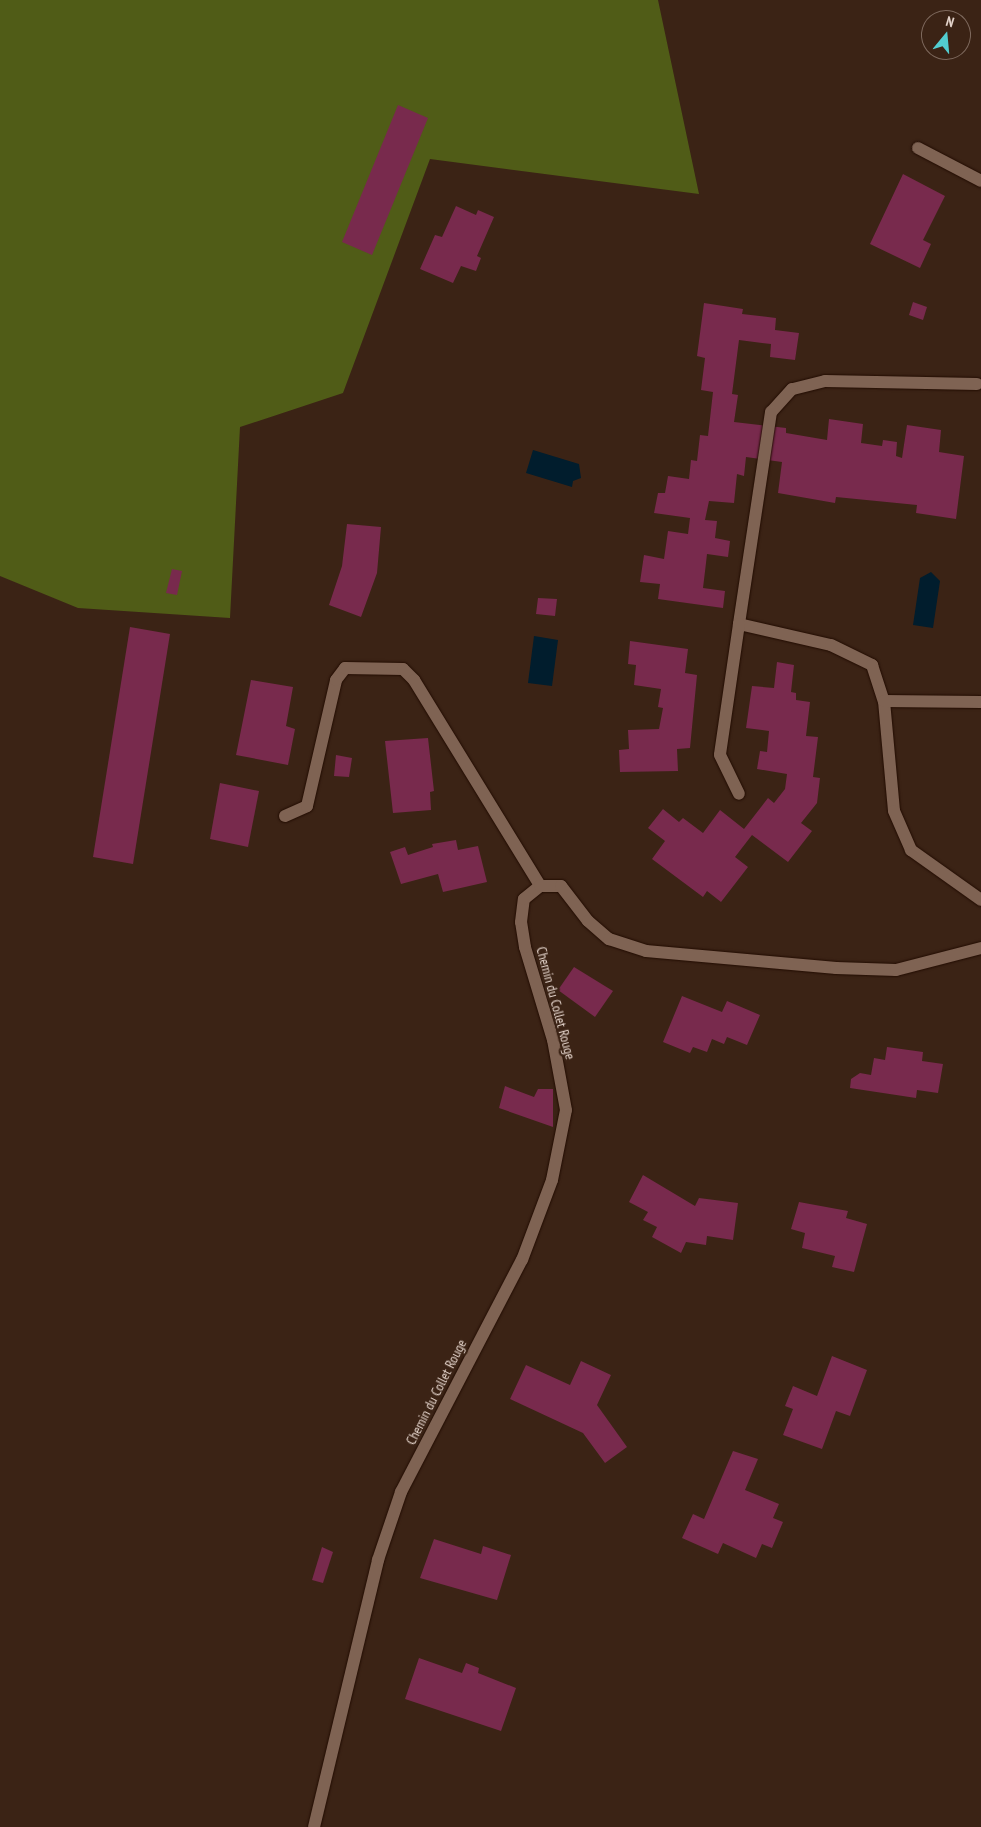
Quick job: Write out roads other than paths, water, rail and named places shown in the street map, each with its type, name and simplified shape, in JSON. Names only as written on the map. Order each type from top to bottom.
[{"type":"street","points":[[918,148],[981,181]]},
{"type":"street","points":[[739,794],[720,755],[771,412],[792,389],[825,381],[977,384]]},
{"type":"street","points":[[739,624],[831,645],[872,665],[884,701],[894,811],[912,850],[981,900]]},
{"type":"street","points":[[285,816],[307,806],[336,680],[345,668],[403,669],[414,680],[540,886],[561,886],[588,921],[609,939],[646,951],[836,968],[896,970],[981,948]]},
{"type":"street","points":[[884,701],[981,702]]},
{"type":"street","name":"Chemin du Collet Rouge","points":[[314,1827],[378,1560],[401,1492],[522,1260],[552,1180],[566,1110],[553,1040],[521,922],[524,899],[540,886]]},
{"type":"water","points":[[533,450],[579,464],[581,478],[573,481],[572,487],[526,473]]},
{"type":"water","points":[[931,572],[940,581],[933,628],[913,625],[920,578]]},
{"type":"water","points":[[534,636],[558,640],[552,686],[528,683]]}]
